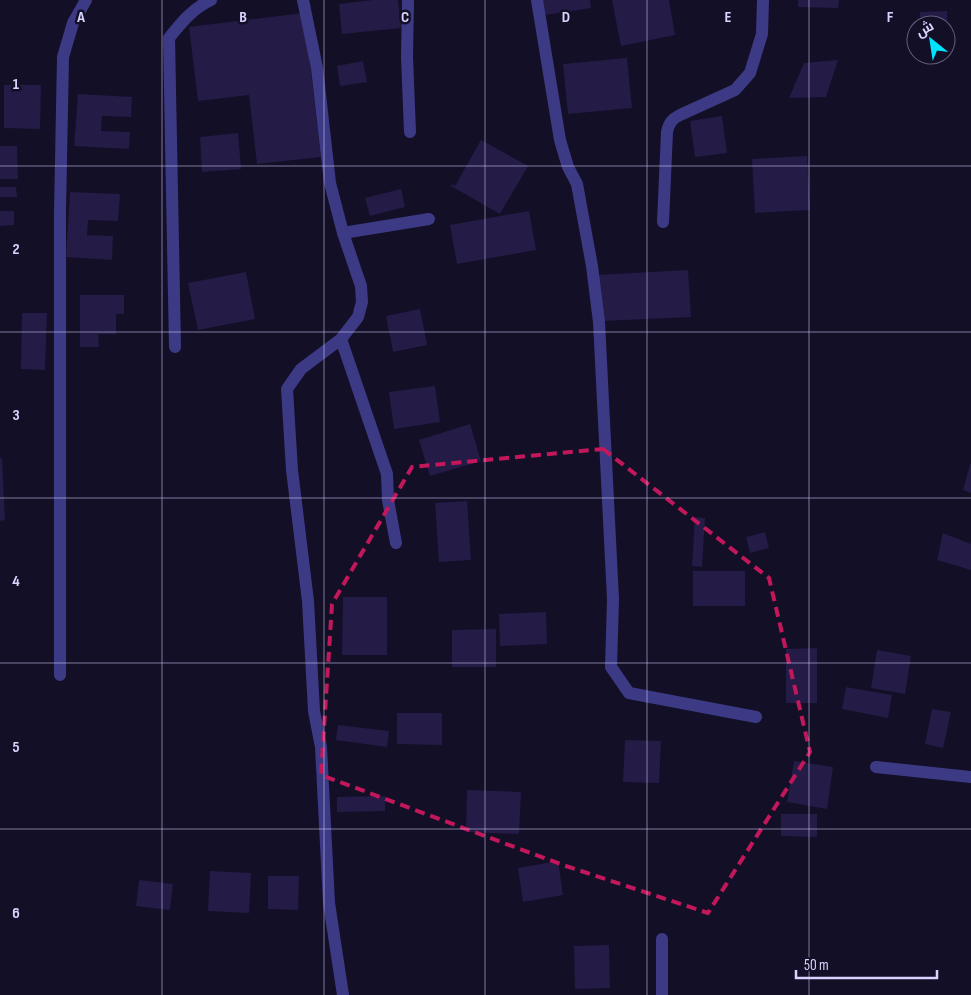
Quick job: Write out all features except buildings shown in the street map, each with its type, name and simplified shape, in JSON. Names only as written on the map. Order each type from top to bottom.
[{"type":"street","points":[[60,675],[60,212],[63,57],[73,23],[86,0]]},
{"type":"street","points":[[175,348],[169,38],[184,19],[202,4],[211,0]]},
{"type":"street","points":[[304,0],[317,68],[330,183],[343,233],[360,286],[362,302],[358,317],[341,339],[301,369],[287,389],[292,470],[308,600],[314,711],[321,747],[329,903],[343,995]]},
{"type":"street","points":[[408,0],[407,57],[410,132]]},
{"type":"street","points":[[537,0],[560,140],[568,166],[577,184],[592,266],[599,322],[613,598],[611,667],[629,693],[756,717]]},
{"type":"street","points":[[663,222],[668,124],[673,118],[735,90],[750,73],[762,34],[763,0]]},
{"type":"street","points":[[343,233],[429,219]]},
{"type":"street","points":[[341,339],[386,474],[388,500],[396,543]]},
{"type":"street","points":[[876,767],[971,777]]},
{"type":"street","points":[[662,940],[662,995]]},
{"type":"highlighted area","points":[[603,449],[769,578],[810,752],[708,913],[563,865],[321,775],[332,604],[412,467]]}]
